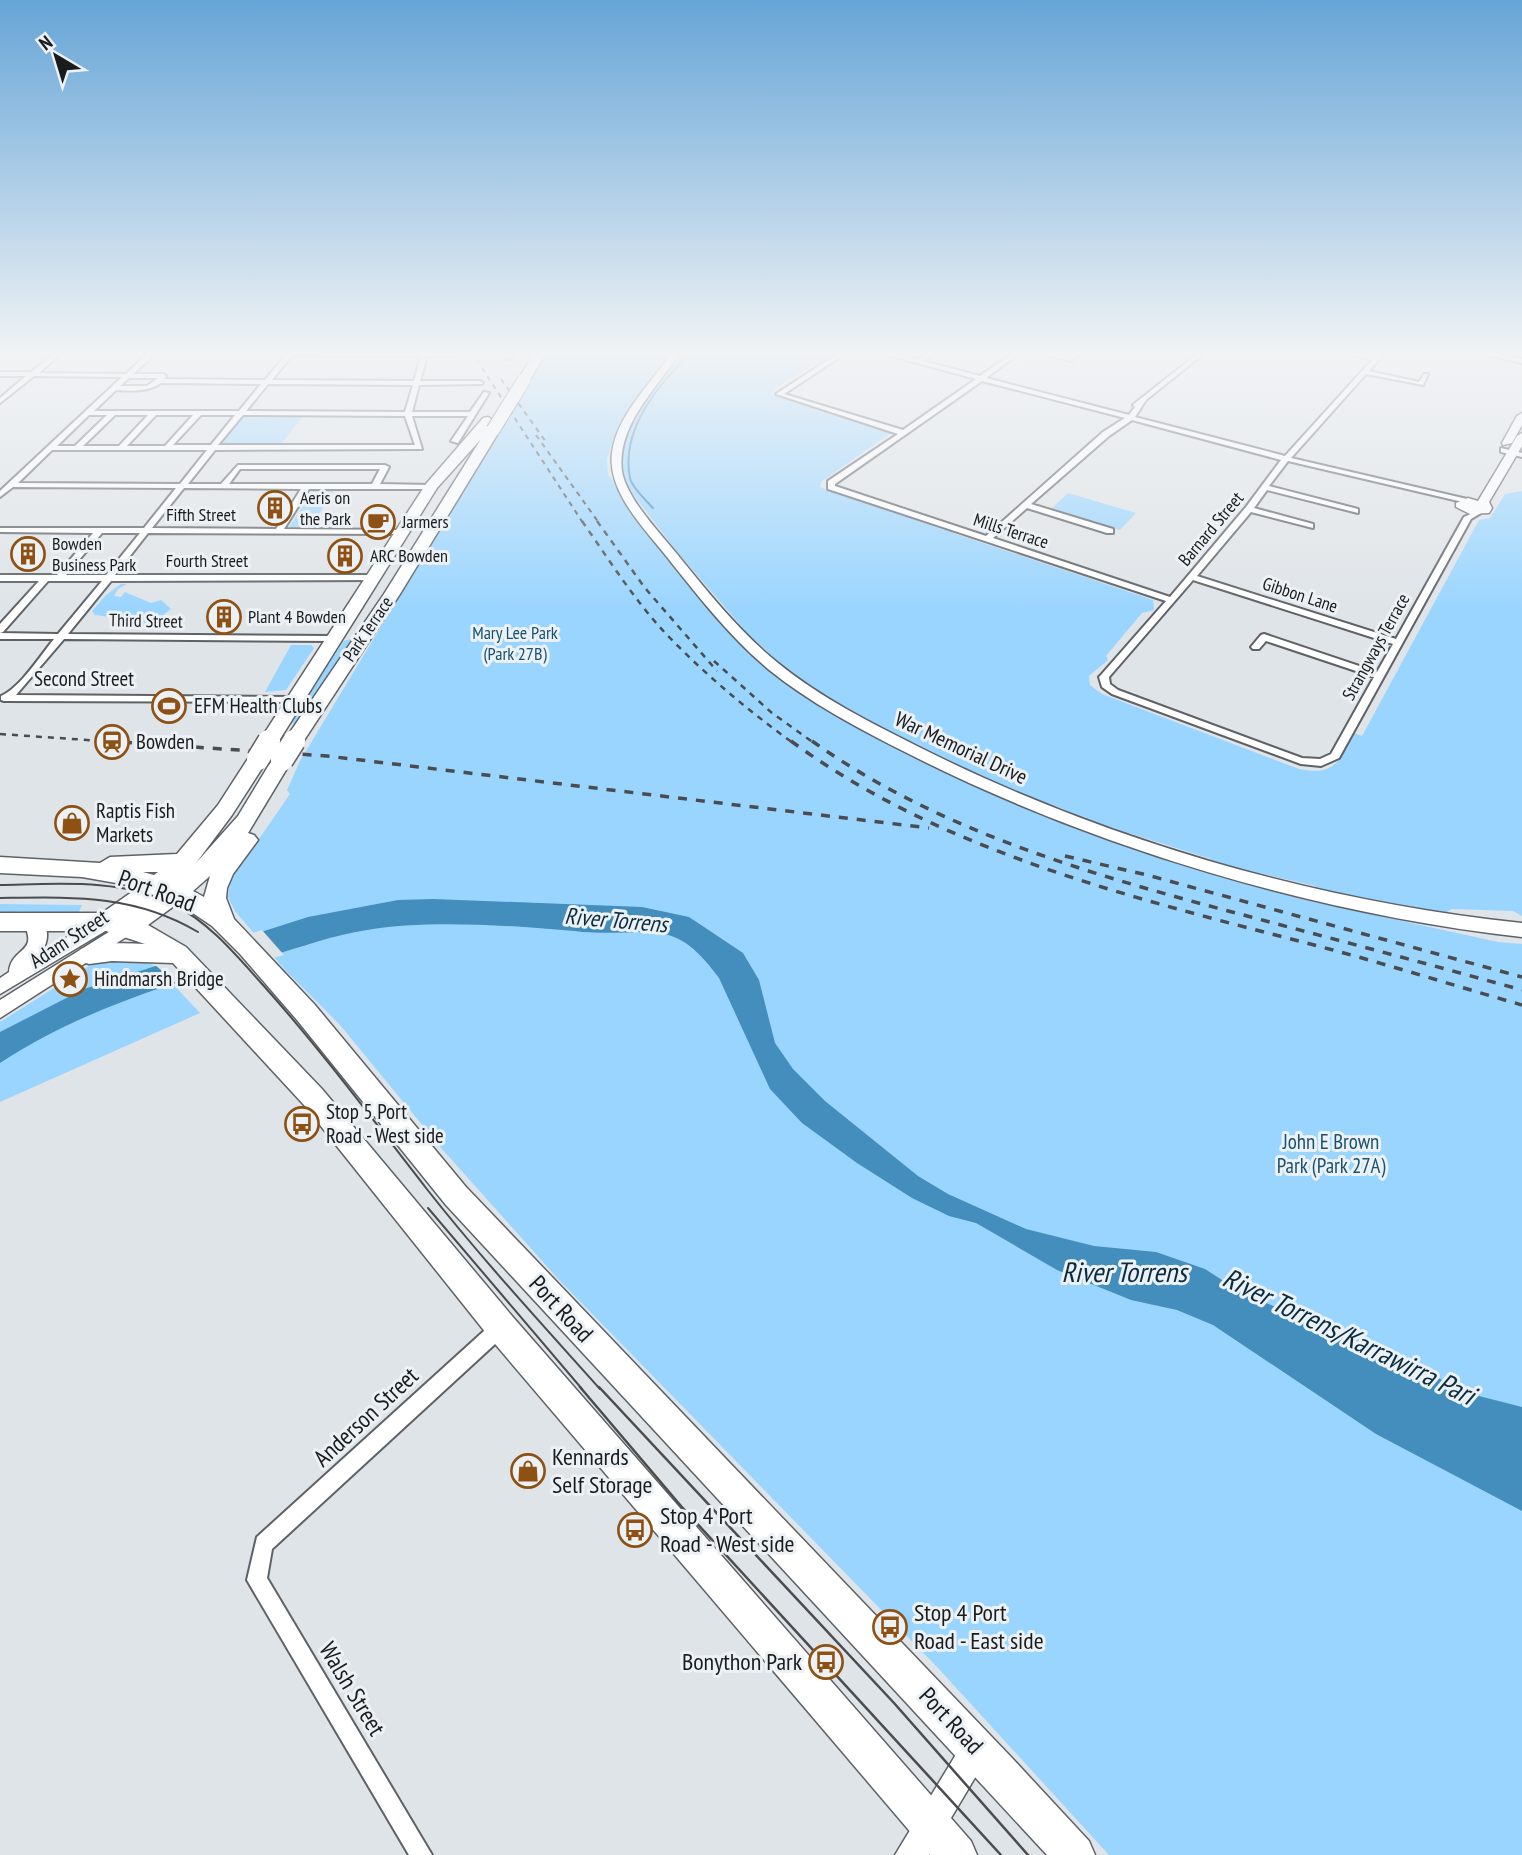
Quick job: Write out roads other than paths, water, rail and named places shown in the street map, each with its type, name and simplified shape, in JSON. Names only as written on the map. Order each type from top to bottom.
[{"type":"highway","name":"Park Terrace","points":[[167,890],[187,860],[221,819],[398,539],[424,490],[449,462],[478,438]]},
{"type":"highway","name":"Park Terrace","points":[[333,639],[354,634],[381,593],[396,588],[485,438]]},
{"type":"highway","points":[[398,539],[417,526],[431,503],[452,497]]},
{"type":"highway","points":[[117,925],[209,863],[244,823],[288,761],[387,609],[396,588]]},
{"type":"highway","points":[[228,928],[216,906],[217,882],[256,827],[288,761]]},
{"type":"highway","points":[[75,866],[164,864],[187,860]]},
{"type":"highway","name":"Port Road","points":[[0,865],[75,866],[167,890],[208,911],[228,928],[325,1034],[426,1163],[545,1293],[1075,1855]]},
{"type":"highway","name":"Port Road","points":[[0,922],[117,925],[150,936],[178,953],[312,1097],[921,1839],[957,1855]]},
{"type":"highway","points":[[89,955],[119,950],[154,956],[178,953]]},
{"type":"street","points":[[1,493],[62,438]]},
{"type":"street","points":[[78,448],[88,438]]},
{"type":"street","points":[[121,448],[131,438]]},
{"type":"street","points":[[167,448],[177,438]]},
{"type":"street","points":[[2,700],[147,530],[221,438]]},
{"type":"street","points":[[51,448],[419,447],[416,438]]},
{"type":"street","points":[[456,442],[459,438]]},
{"type":"street","name":"War Memorial Drive","points":[[622,438],[617,474],[649,525],[711,604],[758,653],[789,679],[865,726],[1004,793],[1103,832],[1190,860],[1334,898],[1416,916],[1522,930]]},
{"type":"street","name":"Mills Terrace","points":[[897,438],[831,483],[831,486],[1172,600]]},
{"type":"street","points":[[987,539],[1102,438]]},
{"type":"street","points":[[1205,438],[1470,508]]},
{"type":"street","name":"Barnard Street","points":[[1172,600],[1308,438]]},
{"type":"street","name":"Strangways Terrace","points":[[1172,600],[1104,677],[1105,685],[1115,692],[1295,759],[1314,764],[1332,760],[1470,508],[1483,502],[1489,495],[1513,452]]},
{"type":"street","points":[[224,485],[238,467],[385,467],[375,486]]},
{"type":"street","points":[[11,485],[181,488],[224,485],[375,486],[424,490]]},
{"type":"street","points":[[279,531],[307,486]]},
{"type":"street","points":[[1266,487],[1354,512]]},
{"type":"street","points":[[1027,505],[1110,531]]},
{"type":"street","points":[[1249,509],[1310,526]]},
{"type":"street","name":"Fifth Street","points":[[0,530],[279,531],[398,539]]},
{"type":"street","points":[[59,578],[100,530]]},
{"type":"street","name":"Gibbon Lane","points":[[1192,577],[1398,643]]},
{"type":"street","name":"Fourth Street","points":[[0,578],[372,578]]},
{"type":"street","points":[[0,630],[46,578]]},
{"type":"street","name":"Third Street","points":[[0,636],[333,639]]},
{"type":"street","points":[[1256,647],[1264,637],[1380,676]]},
{"type":"street","name":"Second Street","points":[[2,700],[295,700]]},
{"type":"street","points":[[1,986],[25,962],[38,942],[39,931],[31,921]]},
{"type":"street","name":"Adam Street","points":[[0,1010],[89,955],[117,925]]},
{"type":"street","name":"Adam Street","points":[[1,986],[117,925]]},
{"type":"street","name":"Anderson Street","points":[[264,1544],[500,1327]]},
{"type":"street","name":"Walsh Street","points":[[264,1544],[257,1580],[421,1855]]},
{"type":"street","points":[[921,1839],[977,1749]]},
{"type":"water","name":"River Torrens","points":[[398,900],[642,907],[689,917],[743,953],[759,980],[775,1043],[793,1069],[825,1101],[918,1176],[948,1194],[1026,1229],[1094,1246],[1156,1252],[1205,1269],[1239,1291],[1479,1396],[1522,1407],[1522,1511],[1376,1434],[1213,1325],[1177,1310],[1131,1300],[1057,1270],[976,1223],[949,1216],[912,1198],[857,1163],[802,1123],[770,1089],[719,978],[703,958],[674,937],[644,932],[606,933],[446,924],[354,932],[199,976],[130,999],[64,1027],[0,1063],[0,1032],[84,989],[308,917]]},
{"type":"waterway","points":[[632,438],[628,460],[631,482],[653,508]]},
{"type":"tram line","points":[[0,885],[88,884],[132,890],[173,904],[211,930],[326,1060],[468,1240],[600,1389]]},
{"type":"tram line","points":[[0,898],[77,898],[126,904],[174,920],[198,932]]},
{"type":"tram line","points":[[428,1208],[582,1389]]},
{"type":"tram line","points":[[580,1387],[681,1506],[1001,1855]]},
{"type":"tram line","points":[[599,1387],[894,1703],[1028,1855]]},
{"type":"railway","points":[[527,438],[583,523]]},
{"type":"railway","points":[[538,438],[599,523]]},
{"type":"railway","points":[[543,438],[546,442]]},
{"type":"railway","points":[[582,521],[635,596],[670,638],[729,693],[793,743]]},
{"type":"railway","points":[[597,521],[645,588],[717,671]]},
{"type":"railway","points":[[714,661],[772,713],[814,743]]},
{"type":"railway","points":[[0,734],[131,743]]},
{"type":"railway","points":[[105,741],[327,756],[929,828]]},
{"type":"railway","points":[[791,741],[852,781],[916,816],[1052,871],[1121,893],[1522,1005]]},
{"type":"railway","points":[[812,741],[914,802],[968,827],[1079,868],[1194,902],[1522,990]]},
{"type":"railway","points":[[1065,856],[1147,875],[1522,977]]},
{"type":"place","name":"Aeris on the Park","points":[[275,508]]},
{"type":"place","name":"Jarmers","points":[[378,522]]},
{"type":"place","name":"Bowden Business Park","points":[[28,554]]},
{"type":"place","name":"ARC Bowden","points":[[345,556]]},
{"type":"place","name":"Plant 4 Bowden","points":[[224,617]]},
{"type":"place","name":"EFM Health Clubs","points":[[169,706]]},
{"type":"place","name":"Bowden","points":[[112,742]]},
{"type":"place","name":"Raptis Fish Markets","points":[[72,823]]},
{"type":"place","name":"Hindmarsh Bridge","points":[[70,979]]},
{"type":"place","name":"Stop 5 Port Road - West side","points":[[302,1124]]},
{"type":"place","name":"Kennards Self Storage","points":[[528,1471]]},
{"type":"place","name":"Stop 4 Port Road - West side","points":[[635,1530]]},
{"type":"place","name":"Stop 4 Port Road - East side","points":[[890,1627]]},
{"type":"place","name":"Bonython Park","points":[[826,1662]]},
{"type":"park label","name":"Mary Lee Park (Park 27B)","points":[[515,643]]},
{"type":"park label","name":"John E Brown Park (Park 27A)","points":[[1331,1154]]},
{"type":"water label","name":"River Torrens/Karrawirra Pari","points":[[1349,1336]]}]
